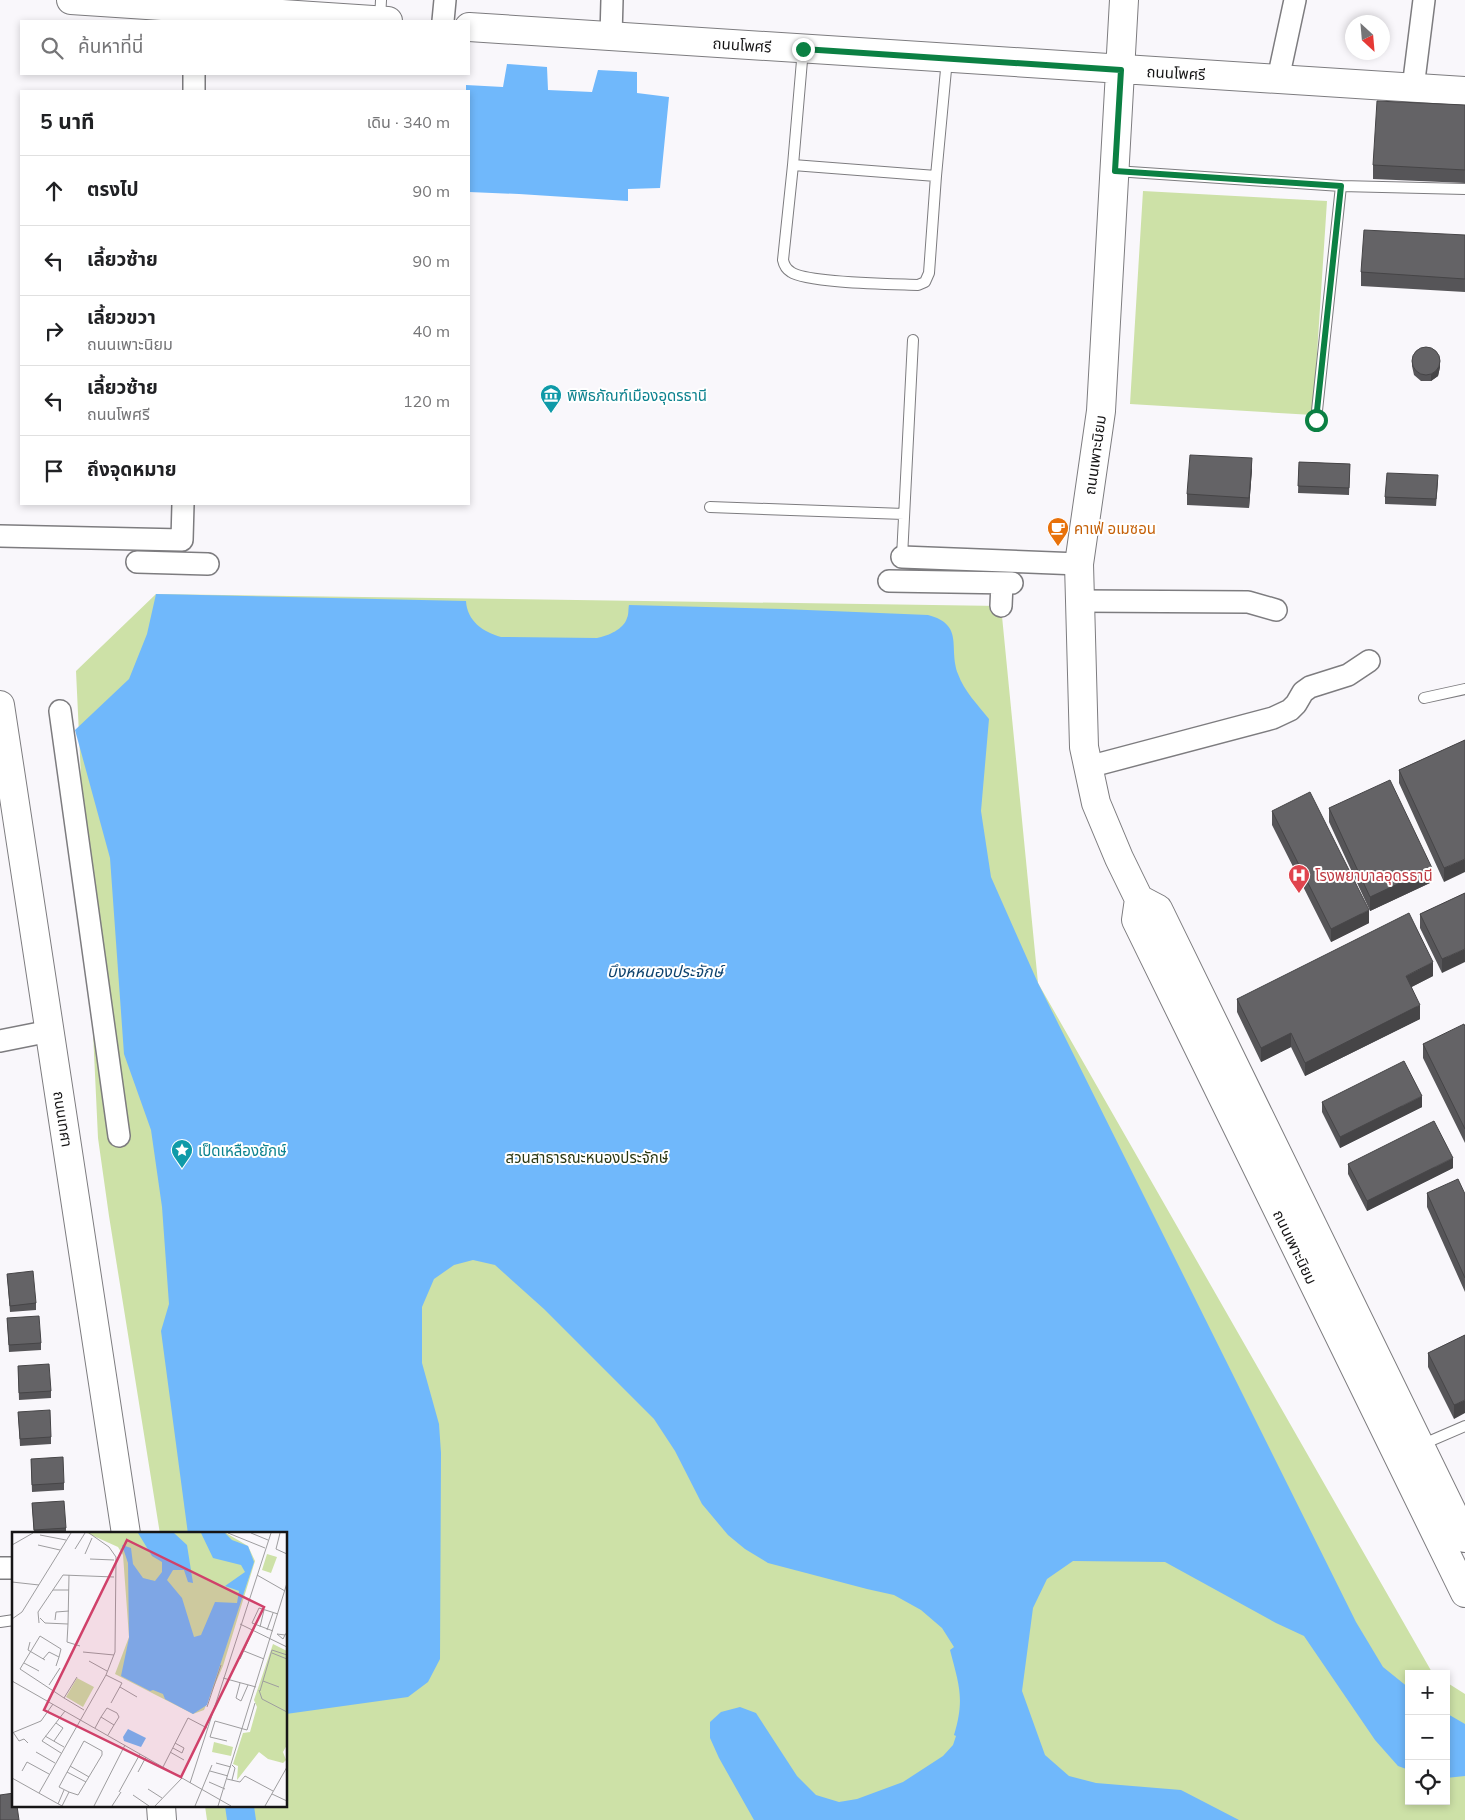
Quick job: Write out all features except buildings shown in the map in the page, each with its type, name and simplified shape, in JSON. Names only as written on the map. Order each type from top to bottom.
[{"type":"street","points":[[71,0],[196,15],[349,20]]},
{"type":"street","points":[[443,20],[445,0]]},
{"type":"street","points":[[611,36],[612,0]]},
{"type":"street","name":"ถนนเพาะนิยม","points":[[1124,0],[1102,411],[1079,564],[1084,747],[1088,767],[1096,803],[1139,899],[1136,920],[1465,1593]]},
{"type":"street","points":[[1278,79],[1295,0]]},
{"type":"street","points":[[1413,88],[1424,0]]},
{"type":"street","name":"ถนนโพศรี","points":[[470,27],[1465,91]]},
{"type":"street","points":[[194,75],[194,90]]},
{"type":"street","points":[[0,536],[182,540],[183,505]]},
{"type":"street","points":[[902,557],[1079,564]]},
{"type":"street","points":[[137,562],[208,564]]},
{"type":"street","points":[[889,581],[1007,583],[1001,606]]},
{"type":"street","points":[[1080,600],[1248,602],[1276,610]]},
{"type":"street","points":[[1088,767],[1273,718],[1290,710],[1303,692],[1310,687],[1348,675],[1368,661]]},
{"type":"street","name":"ถนนเทศา","points":[[0,705],[126,1532]]},
{"type":"street","points":[[60,712],[119,1136]]},
{"type":"street","name":"ถนนเพาะนิยม","points":[[1139,899],[1158,909],[1465,1538]]},
{"type":"street","points":[[0,1041],[50,1032]]},
{"type":"lane","points":[[380,20],[381,0]]},
{"type":"lane","points":[[803,49],[783,260],[790,272],[816,279],[918,285],[925,282],[930,274],[936,176],[947,58]]},
{"type":"lane","points":[[793,165],[936,176]]},
{"type":"lane","points":[[1115,171],[1341,186],[1465,189]]},
{"type":"lane","points":[[1316,420],[1341,186]]},
{"type":"lane","points":[[902,557],[913,340]]},
{"type":"lane","points":[[710,507],[904,514]]},
{"type":"lane","points":[[1424,698],[1465,689]]},
{"type":"lane","points":[[1420,1446],[1465,1426]]},
{"type":"green space","points":[[1143,191],[1327,201],[1313,415],[1130,404]]},
{"type":"green space","name":"บึงหหนองประจักษ์","points":[[156,594],[1001,606],[1038,983],[1431,1670],[1405,1670],[1405,1805],[1450,1805],[1450,1685],[1465,1694],[1465,1820],[207,1820],[205,1808],[288,1808],[288,1532],[160,1532],[98,1138],[76,671]]},
{"type":"water","points":[[507,64],[547,67],[548,90],[592,92],[598,70],[637,72],[637,93],[669,97],[660,188],[628,189],[628,201],[470,192],[470,90],[466,90],[466,85],[503,87]]},
{"type":"water","name":"บึงหหนองประจักษ์","points":[[156,594],[466,601],[469,614],[477,625],[501,637],[601,637],[611,634],[623,625],[628,616],[629,605],[928,615],[940,619],[951,631],[958,674],[972,698],[989,719],[981,811],[991,877],[1038,983],[1356,1622],[1383,1667],[1405,1685],[1405,1769],[1398,1766],[1375,1740],[1304,1636],[1276,1623],[1165,1562],[1073,1561],[1047,1579],[1033,1608],[1022,1691],[1045,1755],[1069,1776],[1096,1783],[1181,1790],[1239,1820],[754,1820],[719,1758],[710,1738],[710,1722],[721,1712],[740,1707],[756,1713],[797,1776],[816,1795],[839,1802],[857,1799],[903,1782],[943,1756],[953,1745],[956,1736],[954,1735],[960,1702],[960,1692],[950,1650],[954,1647],[942,1628],[921,1610],[894,1595],[768,1563],[745,1549],[728,1535],[702,1504],[675,1451],[654,1419],[544,1309],[495,1265],[473,1260],[454,1265],[434,1279],[422,1307],[422,1363],[439,1424],[441,1453],[440,1659],[428,1682],[408,1697],[288,1714],[288,1532],[188,1532],[161,1331],[169,1304],[162,1207],[151,1130],[124,1054],[110,858],[75,730],[129,679],[147,634]]},
{"type":"water","points":[[1450,1715],[1465,1724],[1465,1776],[1450,1778]]},
{"type":"water","points":[[225,1808],[254,1808],[256,1820],[227,1820]]},
{"type":"place","name":"พิพิธภัณฑ์เมืองอุดรธานี","points":[[551,414]]},
{"type":"place","name":"คาเฟ่ อเมซอน","points":[[1058,547]]},
{"type":"place","name":"โรงพยาบาลอุดรธานี","points":[[1299,894]]},
{"type":"place","name":"เป็ดเหลืองยักษ์","points":[[182,1169]]},
{"type":"route","points":[[803,49],[1121,70],[1115,171],[1341,186],[1316,420]]},
{"type":"park label","name":"สวนสาธารณะหนองประจักษ์","points":[[587,1157]]}]
